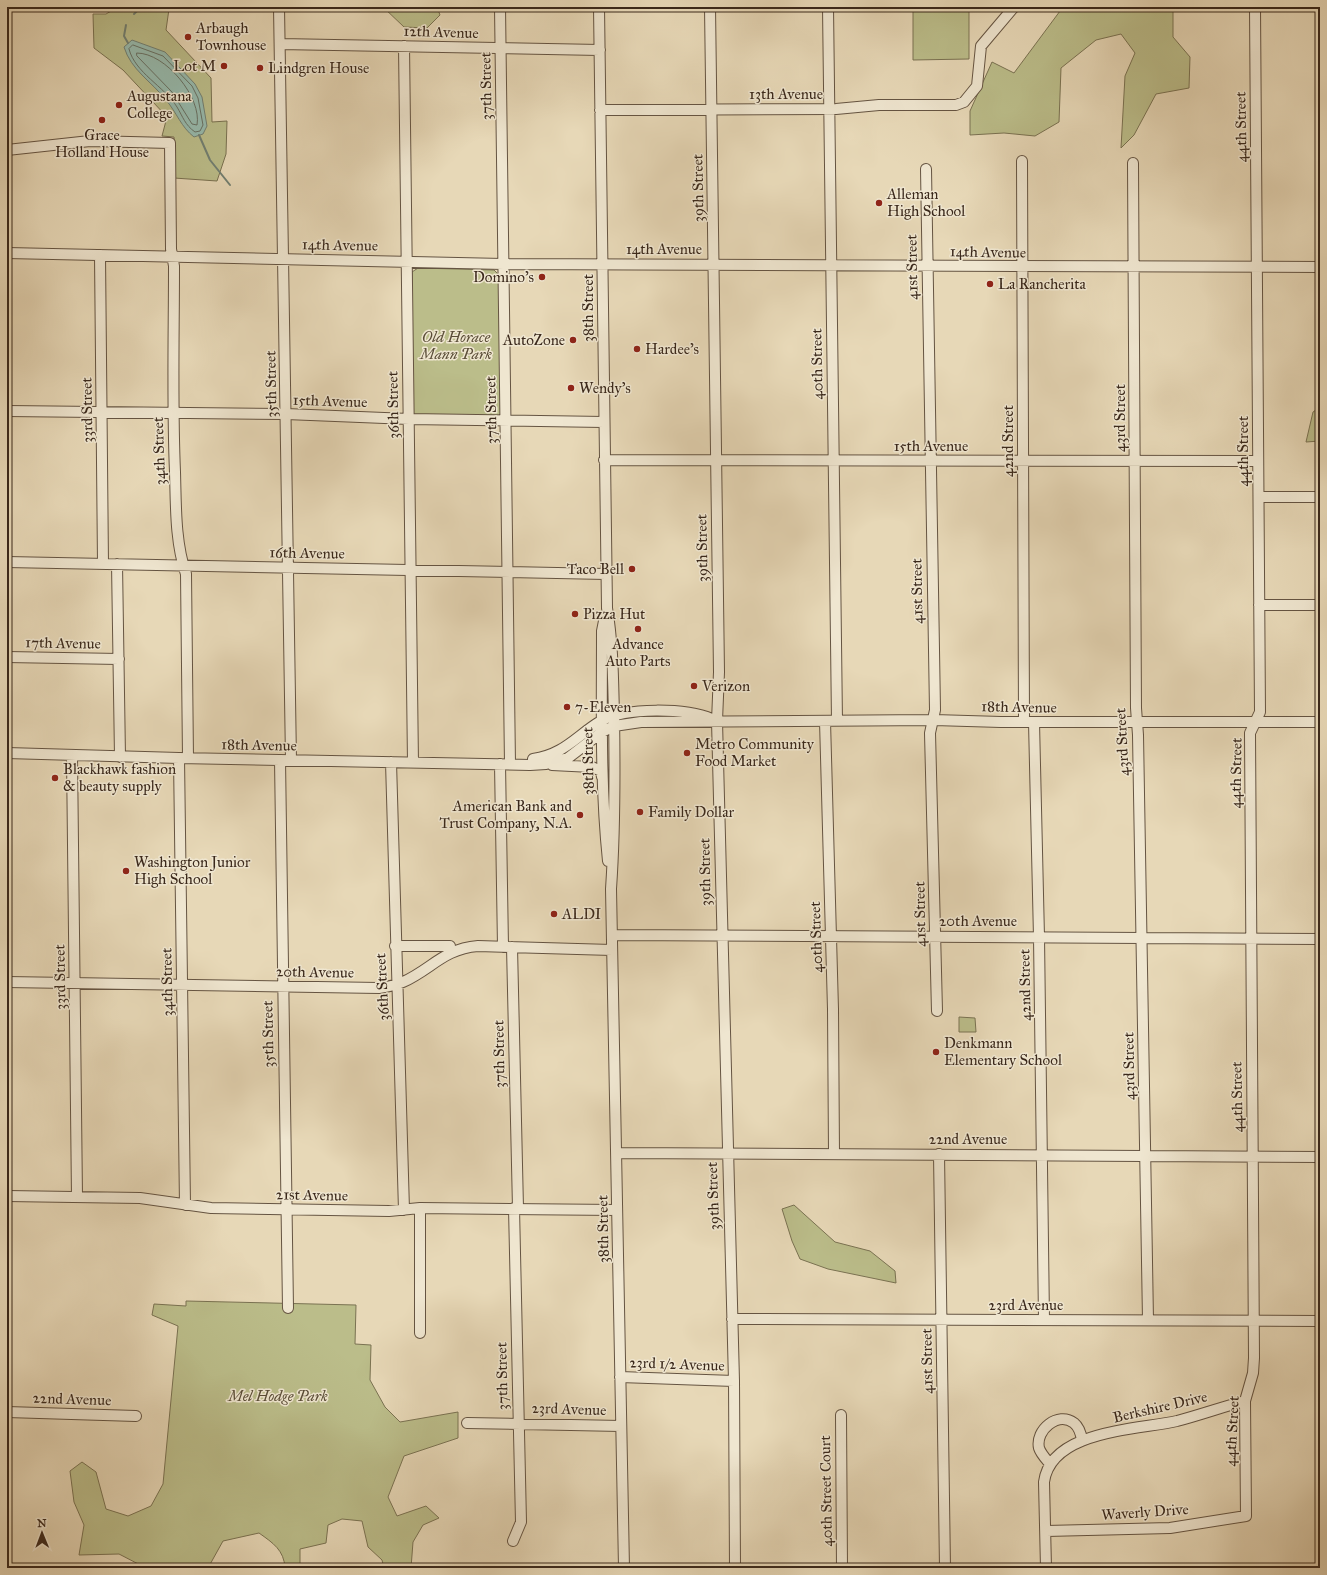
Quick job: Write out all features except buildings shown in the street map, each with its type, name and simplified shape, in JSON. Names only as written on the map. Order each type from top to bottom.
[{"type":"street","name":"35th Street","points":[[279,7],[291,760]]},
{"type":"street","name":"37th Street","points":[[500,7],[506,421],[507,573],[505,764],[508,947],[516,1208],[520,1522],[513,1541]]},
{"type":"street","name":"38th Street","points":[[599,7],[606,574],[614,721],[615,826],[611,889],[624,1568]]},
{"type":"street","name":"39th Street","points":[[710,7],[719,672],[717,721],[734,1381],[735,1568]]},
{"type":"street","name":"40th Street","points":[[828,7],[837,721]]},
{"type":"street","name":"13th Avenue","points":[[600,110],[829,109],[879,105],[950,106],[964,102],[977,86],[981,46],[1014,7]]},
{"type":"street","name":"44th Street","points":[[1246,1516],[1245,1401],[1253,1373],[1250,734],[1260,712],[1255,7]]},
{"type":"street","name":"12th Avenue","points":[[280,44],[600,50]]},
{"type":"street","name":"36th Street","points":[[404,46],[413,763]]},
{"type":"street","name":"34th Street","points":[[7,150],[90,141],[170,143],[172,257],[174,266],[173,414],[176,506],[183,566],[186,574],[182,985],[185,1204]]},
{"type":"street","name":"42nd Street","points":[[1022,161],[1024,722]]},
{"type":"street","name":"43rd Street","points":[[1133,163],[1135,267],[1137,722],[1148,1320]]},
{"type":"street","name":"41st Street","points":[[926,169],[935,710],[930,733],[937,1011]]},
{"type":"street","name":"14th Avenue","points":[[7,253],[503,264],[1320,267]]},
{"type":"street","name":"33rd Street","points":[[100,255],[103,564]]},
{"type":"street","name":"15th Avenue","points":[[7,411],[173,414],[286,414],[408,419],[604,422]]},
{"type":"street","name":"15th Avenue","points":[[604,460],[1258,461]]},
{"type":"street","points":[[1259,497],[1320,498]]},
{"type":"street","name":"16th Avenue","points":[[7,562],[606,574]]},
{"type":"street","points":[[117,564],[120,757]]},
{"type":"street","points":[[1259,605],[1320,605]]},
{"type":"street","name":"38th Street","points":[[607,608],[602,631],[602,777],[603,815],[611,889]]},
{"type":"street","name":"17th Avenue","points":[[7,657],[118,659]]},
{"type":"street","name":"18th Avenue","points":[[7,753],[72,756],[413,763],[546,764],[568,758],[614,721],[630,713],[678,712],[703,715],[717,721],[934,720],[1024,722],[1320,722]]},
{"type":"street","name":"18th Avenue","points":[[505,764],[543,758],[563,750],[602,721],[614,721]]},
{"type":"street","name":"40th Street","points":[[825,721],[834,1153]]},
{"type":"street","name":"42nd Street","points":[[1034,722],[1039,936],[1044,1320]]},
{"type":"street","name":"33rd Street","points":[[72,756],[77,1197]]},
{"type":"street","name":"35th Street","points":[[280,760],[288,1308]]},
{"type":"street","name":"36th Street","points":[[391,762],[395,946],[398,984],[404,1210]]},
{"type":"street","points":[[546,764],[592,767],[601,771],[602,777]]},
{"type":"street","name":"20th Avenue","points":[[612,935],[1250,937],[1320,939]]},
{"type":"street","points":[[395,946],[450,946]]},
{"type":"street","name":"20th Avenue","points":[[7,982],[379,988],[398,984],[457,949],[478,946],[612,950]]},
{"type":"street","name":"22nd Avenue","points":[[617,1153],[1320,1156]]},
{"type":"street","name":"41st Street","points":[[939,1154],[945,1568]]},
{"type":"street","name":"21st Avenue","points":[[7,1196],[140,1198],[211,1208],[404,1210],[420,1208],[516,1208],[618,1210]]},
{"type":"street","points":[[420,1208],[420,1333]]},
{"type":"street","name":"23rd Avenue","points":[[732,1319],[1320,1321]]},
{"type":"street","name":"23rd 1/2 Avenue","points":[[620,1376],[734,1381]]},
{"type":"street","name":"Berkshire Drive","points":[[1050,1464],[1068,1448],[1082,1440],[1177,1421],[1245,1401]]},
{"type":"street","name":"22nd Avenue","points":[[7,1412],[136,1416]]},
{"type":"street","name":"40th Street Court","points":[[841,1415],[842,1568]]},
{"type":"street","points":[[1046,1568],[1044,1482],[1050,1464],[1042,1454],[1038,1443],[1040,1434],[1049,1424],[1061,1420],[1071,1422],[1078,1428],[1082,1440]]},
{"type":"street","name":"23rd Avenue","points":[[467,1423],[621,1426]]},
{"type":"street","name":"Waverly Drive","points":[[1046,1531],[1170,1528],[1246,1516]]},
{"type":"green space","points":[[118,7],[172,7],[169,9],[166,30],[211,78],[212,122],[227,121],[226,154],[217,181],[174,178],[174,137],[162,136],[167,117],[123,70],[94,48],[93,14],[106,14]]},
{"type":"green space","points":[[383,7],[437,7],[440,15],[427,28],[404,27]]},
{"type":"green space","points":[[913,7],[969,7],[969,59],[913,60]]},
{"type":"green space","points":[[1063,7],[1173,7],[1173,37],[1190,57],[1189,88],[1156,94],[1134,135],[1121,148],[1125,76],[1135,53],[1121,34],[1096,40],[1061,68],[1059,122],[1035,136],[1004,133],[970,135],[970,111],[992,62],[1014,73]]},
{"type":"green space","name":"Old Horace Mann Park","points":[[418,268],[494,270],[499,275],[501,415],[499,417],[413,414],[412,272]]},
{"type":"green space","points":[[1320,407],[1320,441],[1306,442],[1313,412]]},
{"type":"green space","points":[[959,1017],[975,1018],[976,1032],[959,1032]]},
{"type":"green space","points":[[794,1205],[835,1242],[870,1251],[895,1271],[896,1283],[828,1269],[800,1259],[792,1241],[782,1209]]},
{"type":"green space","name":"Mel Hodge Park","points":[[186,1301],[356,1305],[355,1344],[371,1345],[370,1380],[385,1407],[400,1422],[458,1412],[458,1438],[404,1456],[388,1497],[397,1516],[426,1506],[439,1518],[423,1525],[413,1542],[411,1568],[384,1568],[382,1560],[368,1547],[362,1521],[342,1519],[328,1525],[326,1543],[300,1549],[300,1568],[285,1568],[280,1552],[273,1544],[259,1533],[223,1541],[208,1568],[146,1568],[119,1554],[79,1555],[84,1525],[74,1502],[70,1471],[82,1462],[96,1472],[106,1509],[128,1516],[151,1506],[163,1484],[178,1326],[152,1315],[154,1304],[186,1306]]},
{"type":"water","points":[[132,40],[165,52],[195,84],[202,97],[207,126],[203,134],[194,137],[182,124],[166,100],[136,69],[124,47]]},
{"type":"waterway","points":[[134,14],[141,7]]},
{"type":"waterway","points":[[126,25],[124,36],[128,43]]},
{"type":"waterway","points":[[199,135],[210,160],[230,185]]},
{"type":"place","name":"Arbaugh Townhouse","points":[[188,37]]},
{"type":"place","name":"Lot M","points":[[224,66]]},
{"type":"place","name":"Lindgren House","points":[[260,68]]},
{"type":"place","name":"Augustana College","points":[[119,105]]},
{"type":"place","name":"Grace Holland House","points":[[102,120]]},
{"type":"place","name":"Alleman High School","points":[[879,203]]},
{"type":"place","name":"Domino's","points":[[542,277]]},
{"type":"place","name":"La Rancherita","points":[[990,284]]},
{"type":"place","name":"AutoZone","points":[[573,340]]},
{"type":"place","name":"Hardee's","points":[[637,349]]},
{"type":"place","name":"Wendy's","points":[[571,388]]},
{"type":"place","name":"Taco Bell","points":[[632,569]]},
{"type":"place","name":"Pizza Hut","points":[[575,614]]},
{"type":"place","name":"Advance Auto Parts","points":[[638,629]]},
{"type":"place","name":"Verizon","points":[[694,686]]},
{"type":"place","name":"7-Eleven","points":[[567,707]]},
{"type":"place","name":"Metro Community Food Market","points":[[687,753]]},
{"type":"place","name":"Blackhawk fashion & beauty supply","points":[[55,778]]},
{"type":"place","name":"Family Dollar","points":[[640,812]]},
{"type":"place","name":"American Bank and Trust Company, N.A.","points":[[580,815]]},
{"type":"place","name":"Washington Junior High School","points":[[126,871]]},
{"type":"place","name":"ALDI","points":[[554,914]]},
{"type":"place","name":"Denkmann Elementary School","points":[[936,1052]]}]
